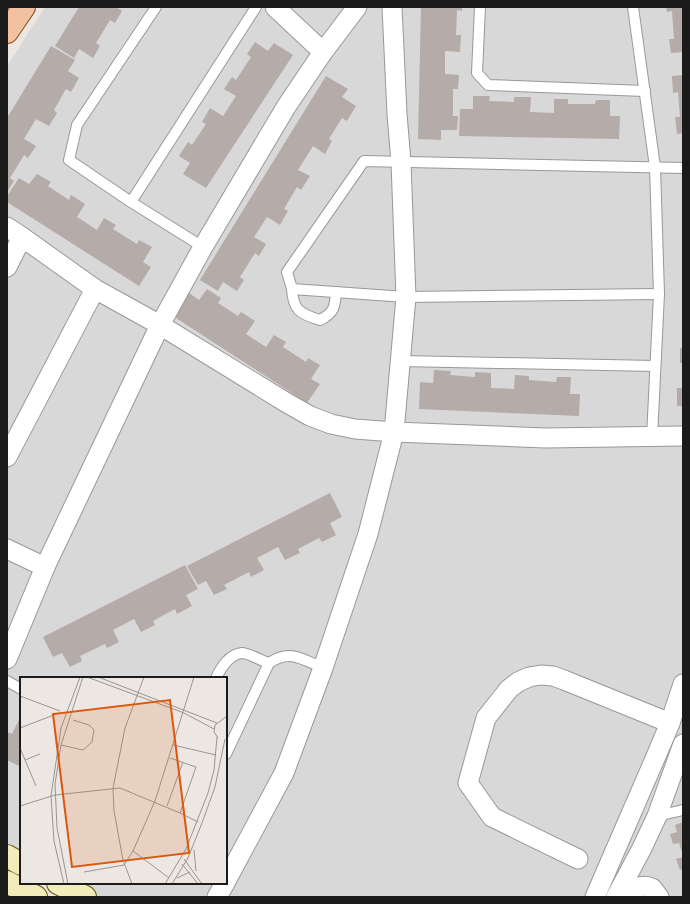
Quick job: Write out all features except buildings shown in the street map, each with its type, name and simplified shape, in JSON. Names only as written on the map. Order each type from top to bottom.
[{"type":"main road","points":[[7,32],[24,7]]},
{"type":"main road","points":[[7,856],[20,863]]},
{"type":"main road","points":[[7,882],[36,897]]},
{"type":"main road","points":[[60,884],[85,897]]},
{"type":"street","points":[[275,7],[323,52]]},
{"type":"street","points":[[7,659],[11,639],[160,325],[203,247],[286,108],[323,52],[356,7]]},
{"type":"street","points":[[227,878],[284,773],[323,668],[368,534],[394,432],[406,297],[401,162],[396,114],[392,7]]},
{"type":"street","points":[[7,267],[14,232],[95,289],[160,325],[310,416],[331,424],[355,429],[394,432],[545,438],[683,436]]},
{"type":"street","points":[[7,457],[95,289]]},
{"type":"street","points":[[7,549],[45,567]]},
{"type":"street","points":[[578,859],[492,817],[468,783],[486,718],[509,689],[518,682],[529,677],[541,675],[553,676],[564,680],[670,723]]},
{"type":"street","points":[[659,897],[652,888],[647,886],[637,888],[623,895],[599,889],[670,723],[683,684]]},
{"type":"street","points":[[623,895],[657,816],[683,744]]},
{"type":"street","points":[[217,897],[224,884]]},
{"type":"lane","points":[[156,7],[78,125],[69,160],[131,202],[203,247]]},
{"type":"lane","points":[[131,202],[256,7]]},
{"type":"lane","points":[[480,7],[478,73],[488,85],[645,91]]},
{"type":"lane","points":[[633,7],[655,168],[659,294],[652,437]]},
{"type":"lane","points":[[336,292],[335,307],[328,316],[320,320],[308,317],[296,308],[293,301],[292,289],[287,272],[364,161],[683,168]]},
{"type":"lane","points":[[292,289],[406,297],[659,294]]},
{"type":"lane","points":[[400,361],[655,366]]},
{"type":"lane","points":[[217,677],[223,665],[234,656],[243,653],[269,663]]},
{"type":"lane","points":[[227,752],[269,663],[278,657],[290,655],[323,668]]},
{"type":"lane","points":[[7,681],[20,688]]},
{"type":"lane","points":[[657,816],[683,810]]},
{"type":"shaded area","points":[[45,7],[683,7],[683,897],[88,897],[63,884],[227,884],[227,677],[20,677],[20,862],[7,855],[7,66]]}]
